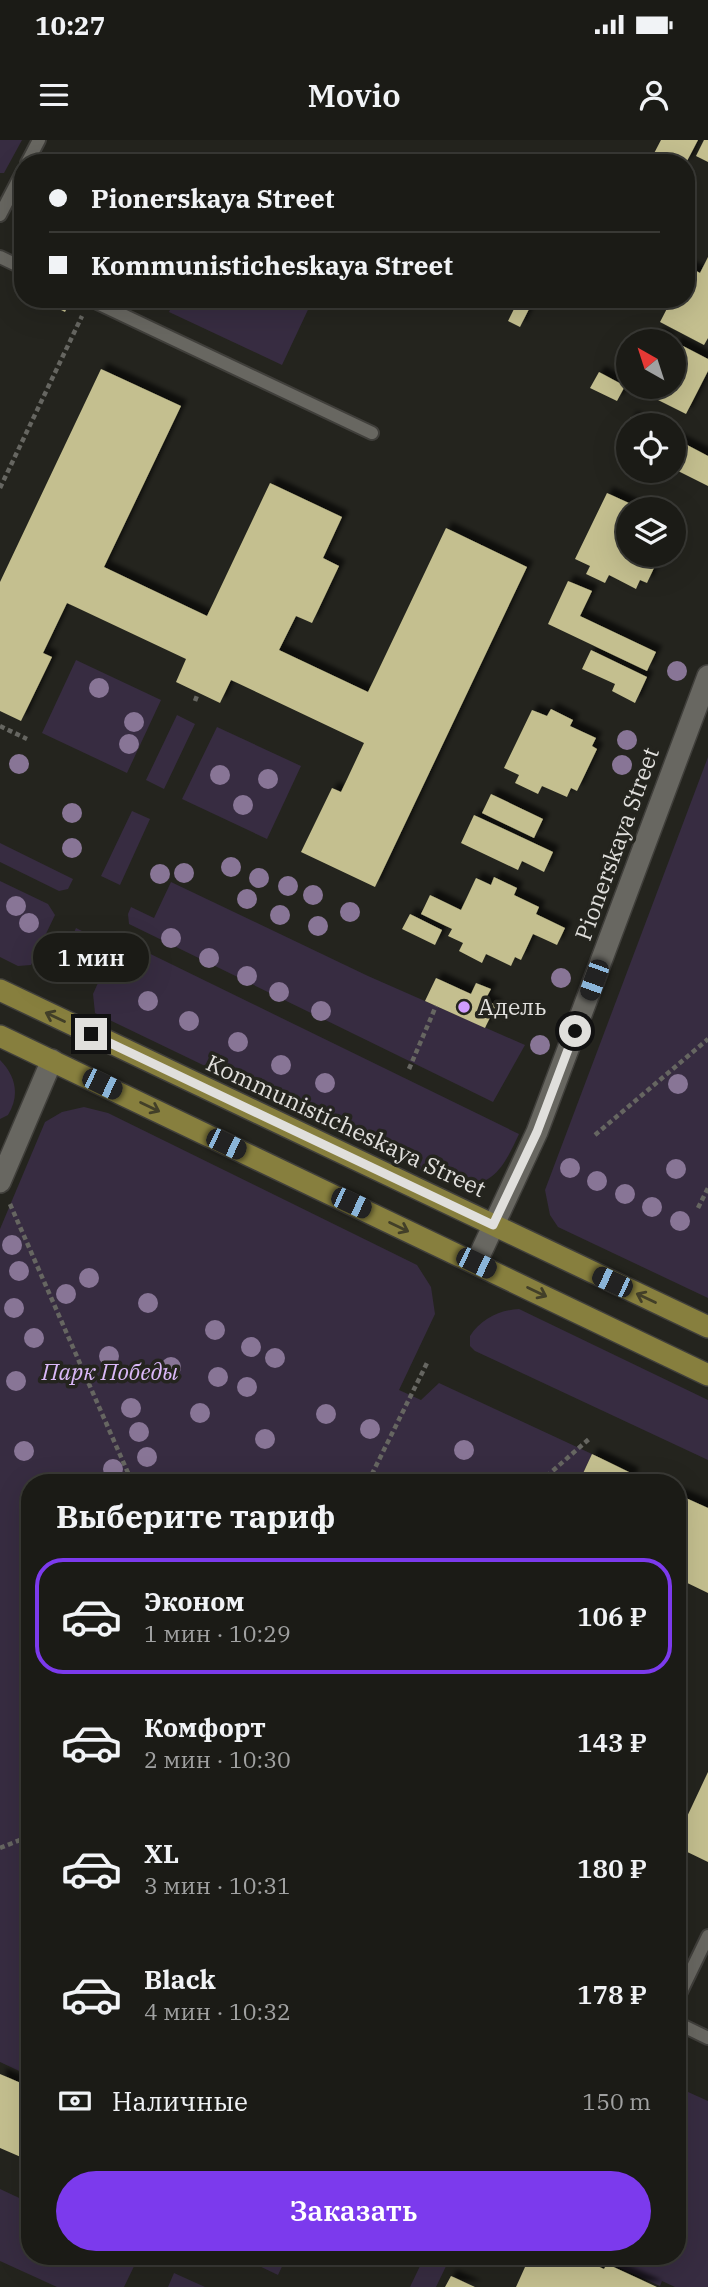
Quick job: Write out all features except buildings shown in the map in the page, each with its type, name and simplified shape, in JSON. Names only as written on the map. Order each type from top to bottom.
[{"type":"main road","name":"Kommunisticheskaya Street","points":[[0,990],[708,1327]]},
{"type":"main road","points":[[0,1036],[708,1375]]},
{"type":"street","name":"Pionerskaya Street","points":[[476,1263],[537,1132],[708,676]]},
{"type":"street","points":[[3,1190],[52,1060]]},
{"type":"lane","points":[[0,215],[14,188]]},
{"type":"lane","points":[[107,308],[372,433]]},
{"type":"lane","points":[[686,1982],[708,1937]]},
{"type":"lane","points":[[686,2027],[708,2038]]},
{"type":"path","points":[[0,488],[86,308]]},
{"type":"path","points":[[195,701],[198,693]]},
{"type":"path","points":[[0,726],[27,739]]},
{"type":"path","points":[[409,1069],[436,1006]]},
{"type":"path","points":[[595,1135],[708,1039]]},
{"type":"path","points":[[698,1208],[708,1188]]},
{"type":"path","points":[[3,1190],[128,1474]]},
{"type":"path","points":[[372,1474],[427,1363]]},
{"type":"path","points":[[549,1474],[589,1438]]},
{"type":"path","points":[[0,1848],[21,1840]]},
{"type":"green space","points":[[0,140],[22,140],[4,173],[0,173]]},
{"type":"green space","points":[[171,308],[309,308],[282,365],[169,312]]},
{"type":"green space","points":[[76,660],[161,700],[127,773],[42,733]]},
{"type":"green space","points":[[177,715],[195,724],[164,789],[146,780]]},
{"type":"green space","points":[[217,727],[301,766],[267,839],[182,799]]},
{"type":"green space","points":[[708,757],[708,1298],[558,1227],[550,1215],[545,1190]]},
{"type":"green space","points":[[132,811],[150,819],[120,885],[101,876]]},
{"type":"green space","points":[[0,843],[73,879],[68,889],[59,891],[0,862]]},
{"type":"green space","points":[[0,881],[48,904],[55,915],[31,965],[18,966],[0,957]]},
{"type":"green space","points":[[171,882],[368,976],[525,1045],[493,1102],[129,924],[128,914],[131,907],[154,918]]},
{"type":"green space","points":[[76,928],[94,937],[73,982],[55,974]]},
{"type":"green space","points":[[128,943],[519,1134],[508,1156],[488,1179],[468,1186],[454,1186],[95,1013],[93,994],[115,945]]},
{"type":"green space","points":[[0,1060],[13,1079],[15,1093],[8,1115],[0,1119]]},
{"type":"green space","name":"Парк Победы","points":[[84,1107],[108,1113],[417,1265],[431,1287],[435,1314],[399,1390],[421,1400],[439,1383],[592,1454],[583,1474],[21,1474],[21,2072],[0,2062],[0,1229],[45,1122],[62,1112]]},
{"type":"green space","points":[[519,1309],[708,1400],[708,1460],[475,1351],[470,1346],[470,1336],[485,1320],[504,1311]]},
{"type":"green space","points":[[686,2091],[708,2101],[708,2287],[675,2287],[662,2281],[660,2286],[614,2265],[686,2265]]},
{"type":"green space","points":[[0,2189],[21,2199],[21,2265],[135,2265],[124,2287],[57,2287],[0,2261]]},
{"type":"green space","points":[[257,2265],[283,2265],[278,2275]]},
{"type":"green space","points":[[418,2265],[447,2265],[436,2287],[410,2287],[420,2266]]},
{"type":"green space","points":[[174,2273],[205,2287],[168,2287]]},
{"type":"place","name":"Адель","points":[[464,1007]]},
{"type":"route","points":[[91,1034],[493,1225],[537,1132],[575,1031]]}]
